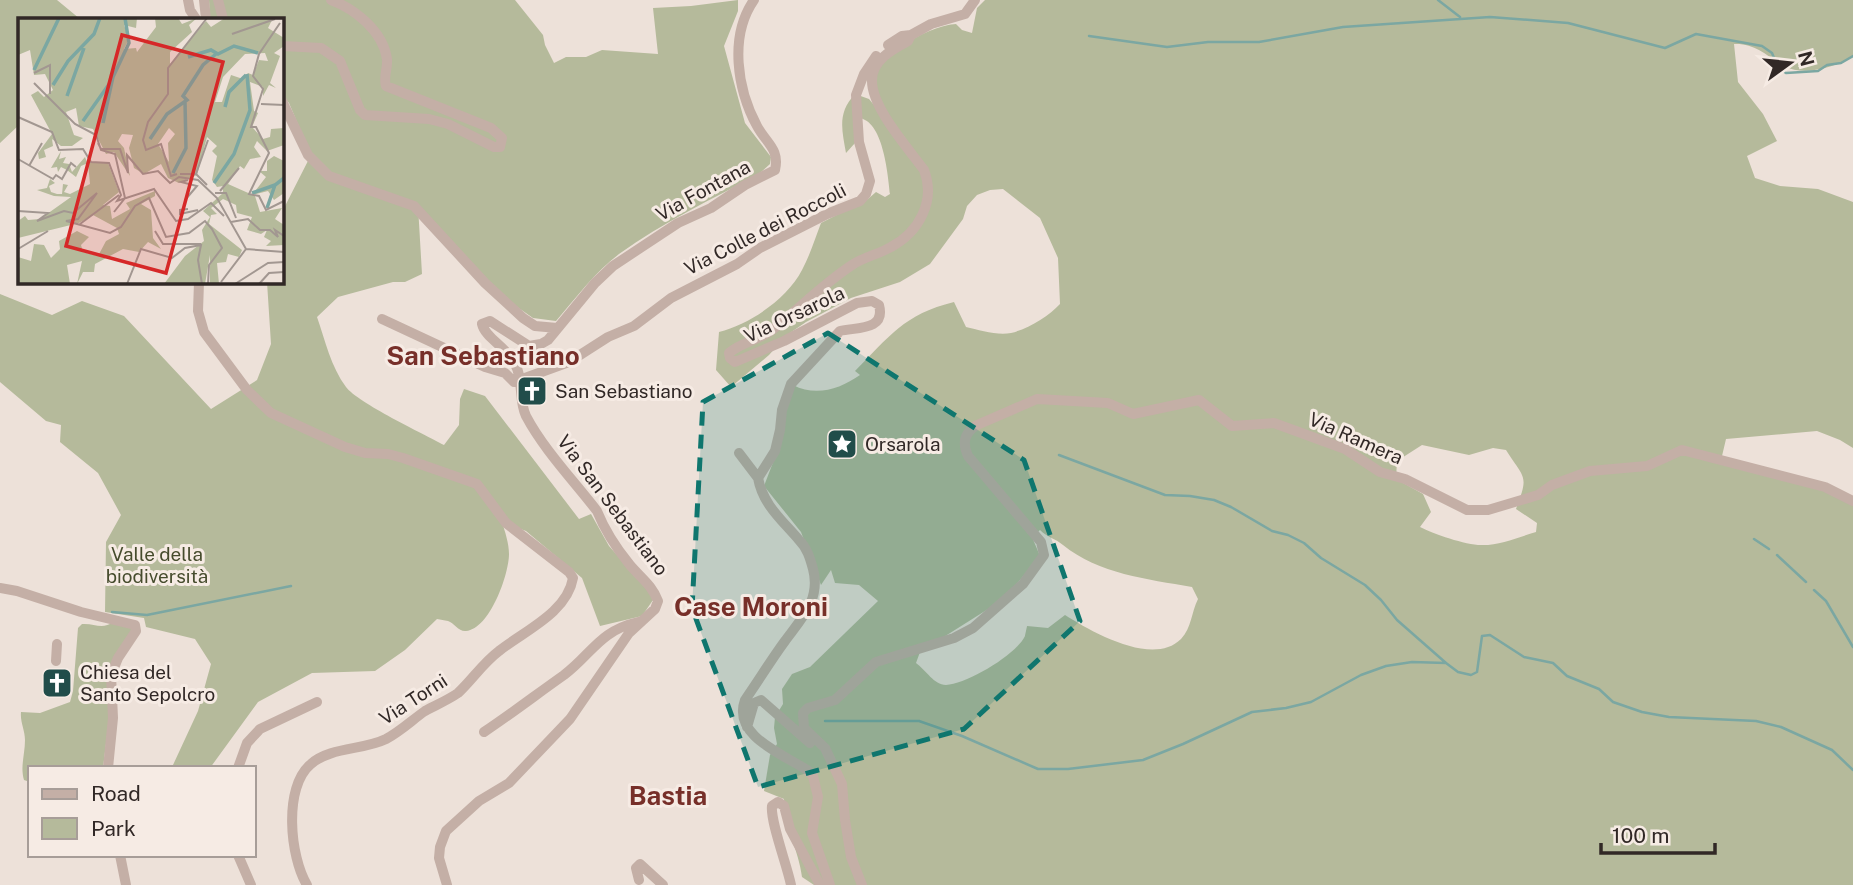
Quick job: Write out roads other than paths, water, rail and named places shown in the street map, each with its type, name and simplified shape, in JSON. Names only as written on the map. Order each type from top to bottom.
[{"type":"street","points":[[188,0],[194,18]]},
{"type":"street","points":[[204,0],[206,18]]},
{"type":"street","points":[[218,0],[223,18]]},
{"type":"street","points":[[284,46],[321,48],[340,61],[360,110],[365,115],[429,119],[448,124],[494,147],[500,147],[502,138],[491,128],[386,86],[386,55],[380,41],[353,10],[331,0]]},
{"type":"street","name":"Via Fontana","points":[[549,338],[595,283],[613,266],[678,223],[710,208],[745,185],[775,170],[775,152],[757,125],[741,76],[737,48],[740,25],[754,0]]},
{"type":"street","name":"Via Colle dei Roccoli","points":[[521,382],[569,362],[608,337],[634,326],[671,298],[737,264],[760,248],[827,214],[860,201],[866,194],[870,181],[859,142],[856,95],[864,74],[884,47],[931,24],[965,14],[975,0]]},
{"type":"street","name":"Via Orsarola","points":[[758,478],[775,451],[782,410],[791,384],[840,331],[861,329],[876,323],[880,317],[878,305],[872,301],[857,303],[784,341],[735,362],[729,353],[771,331],[854,263],[892,246],[916,229],[925,210],[928,180],[883,112],[875,97],[871,78],[880,60],[894,47],[908,41],[911,35]]},
{"type":"street","points":[[284,105],[307,155],[329,176],[414,206],[485,283],[523,318],[535,326],[557,328]]},
{"type":"street","name":"Via Torni","points":[[199,284],[198,311],[204,332],[247,390],[271,413],[345,447],[365,453],[403,457],[477,484],[506,523],[573,578],[573,583],[549,615],[496,652],[457,694],[424,712],[380,742],[332,754],[310,765],[297,789],[292,821],[294,842],[307,885]]},
{"type":"street","points":[[382,319],[485,367],[505,373],[514,382],[521,382]]},
{"type":"street","name":"Via San Sebastiano","points":[[447,885],[439,858],[446,831],[479,801],[509,783],[570,719],[623,642],[655,609],[658,601],[653,588],[631,566],[604,528],[597,511],[531,425],[523,407],[521,382],[515,363],[506,349],[486,333],[482,324],[489,321],[529,346],[541,344],[549,338]]},
{"type":"street","name":"Via Ramera","points":[[830,759],[825,748],[804,728],[802,718],[806,710],[835,700],[876,662],[954,638],[972,628],[1023,584],[1044,555],[1041,542],[1030,527],[968,456],[964,439],[970,430],[1037,399],[1108,403],[1133,414],[1199,400],[1232,426],[1273,423],[1345,449],[1380,472],[1405,479],[1467,510],[1488,510],[1538,495],[1552,485],[1590,471],[1647,466],[1682,450],[1825,487],[1853,501]]},
{"type":"street","points":[[739,453],[758,478],[764,499],[776,516],[805,546],[816,579],[814,597],[800,623],[745,700],[743,717],[753,735],[813,776],[818,805],[812,833],[830,885]]},
{"type":"street","points":[[0,588],[135,625],[135,634],[118,658],[111,675],[113,718],[108,766]]},
{"type":"street","points":[[484,732],[566,673],[596,643],[618,628],[641,621]]},
{"type":"street","points":[[56,661],[57,644]]},
{"type":"street","points":[[747,727],[754,703],[761,700],[830,759],[842,784],[851,857],[862,885]]},
{"type":"street","points":[[239,766],[247,743],[260,729],[317,702]]},
{"type":"street","points":[[791,885],[772,816],[771,809],[774,803],[778,802],[784,806],[790,829],[820,885]]},
{"type":"street","points":[[120,857],[126,885]]},
{"type":"street","points":[[239,857],[251,885]]},
{"type":"street","points":[[639,880],[636,868],[640,864],[663,885]]},
{"type":"waterway","points":[[1438,0],[1460,17]]},
{"type":"waterway","points":[[1089,36],[1167,47],[1208,42],[1259,42],[1343,27],[1490,17],[1568,23],[1665,48],[1696,34],[1762,46],[1772,53],[1778,68],[1786,73],[1818,71],[1853,56]]},
{"type":"waterway","points":[[1059,455],[1165,495],[1214,500],[1272,531],[1304,543],[1321,558],[1365,585],[1397,620],[1458,672],[1471,675],[1477,672],[1482,636],[1490,635],[1524,657],[1553,663],[1567,676],[1599,689],[1613,702],[1642,712],[1669,717],[1756,721],[1781,727],[1832,750],[1853,770]]},
{"type":"waterway","points":[[1754,539],[1769,549]]},
{"type":"waterway","points":[[1777,555],[1806,582]]},
{"type":"waterway","points":[[112,612],[147,615],[291,586]]},
{"type":"waterway","points":[[1814,590],[1826,601],[1853,647]]},
{"type":"waterway","points":[[825,721],[919,721],[962,736],[1038,769],[1068,769],[1143,760],[1252,712],[1311,702],[1361,675],[1386,666],[1412,662],[1446,663]]},
{"type":"place","name":"San Sebastiano","points":[[532,391]]},
{"type":"place","name":"Orsarola","points":[[842,444]]},
{"type":"place","name":"Chiesa del Santo Sepolcro","points":[[57,683]]},
{"type":"district","name":"San Sebastiano","points":[[483,355]]},
{"type":"district","name":"Case Moroni","points":[[751,606]]},
{"type":"district","name":"Bastia","points":[[668,795]]},
{"type":"park label","name":"Valle della biodiversità","points":[[157,565]]}]
